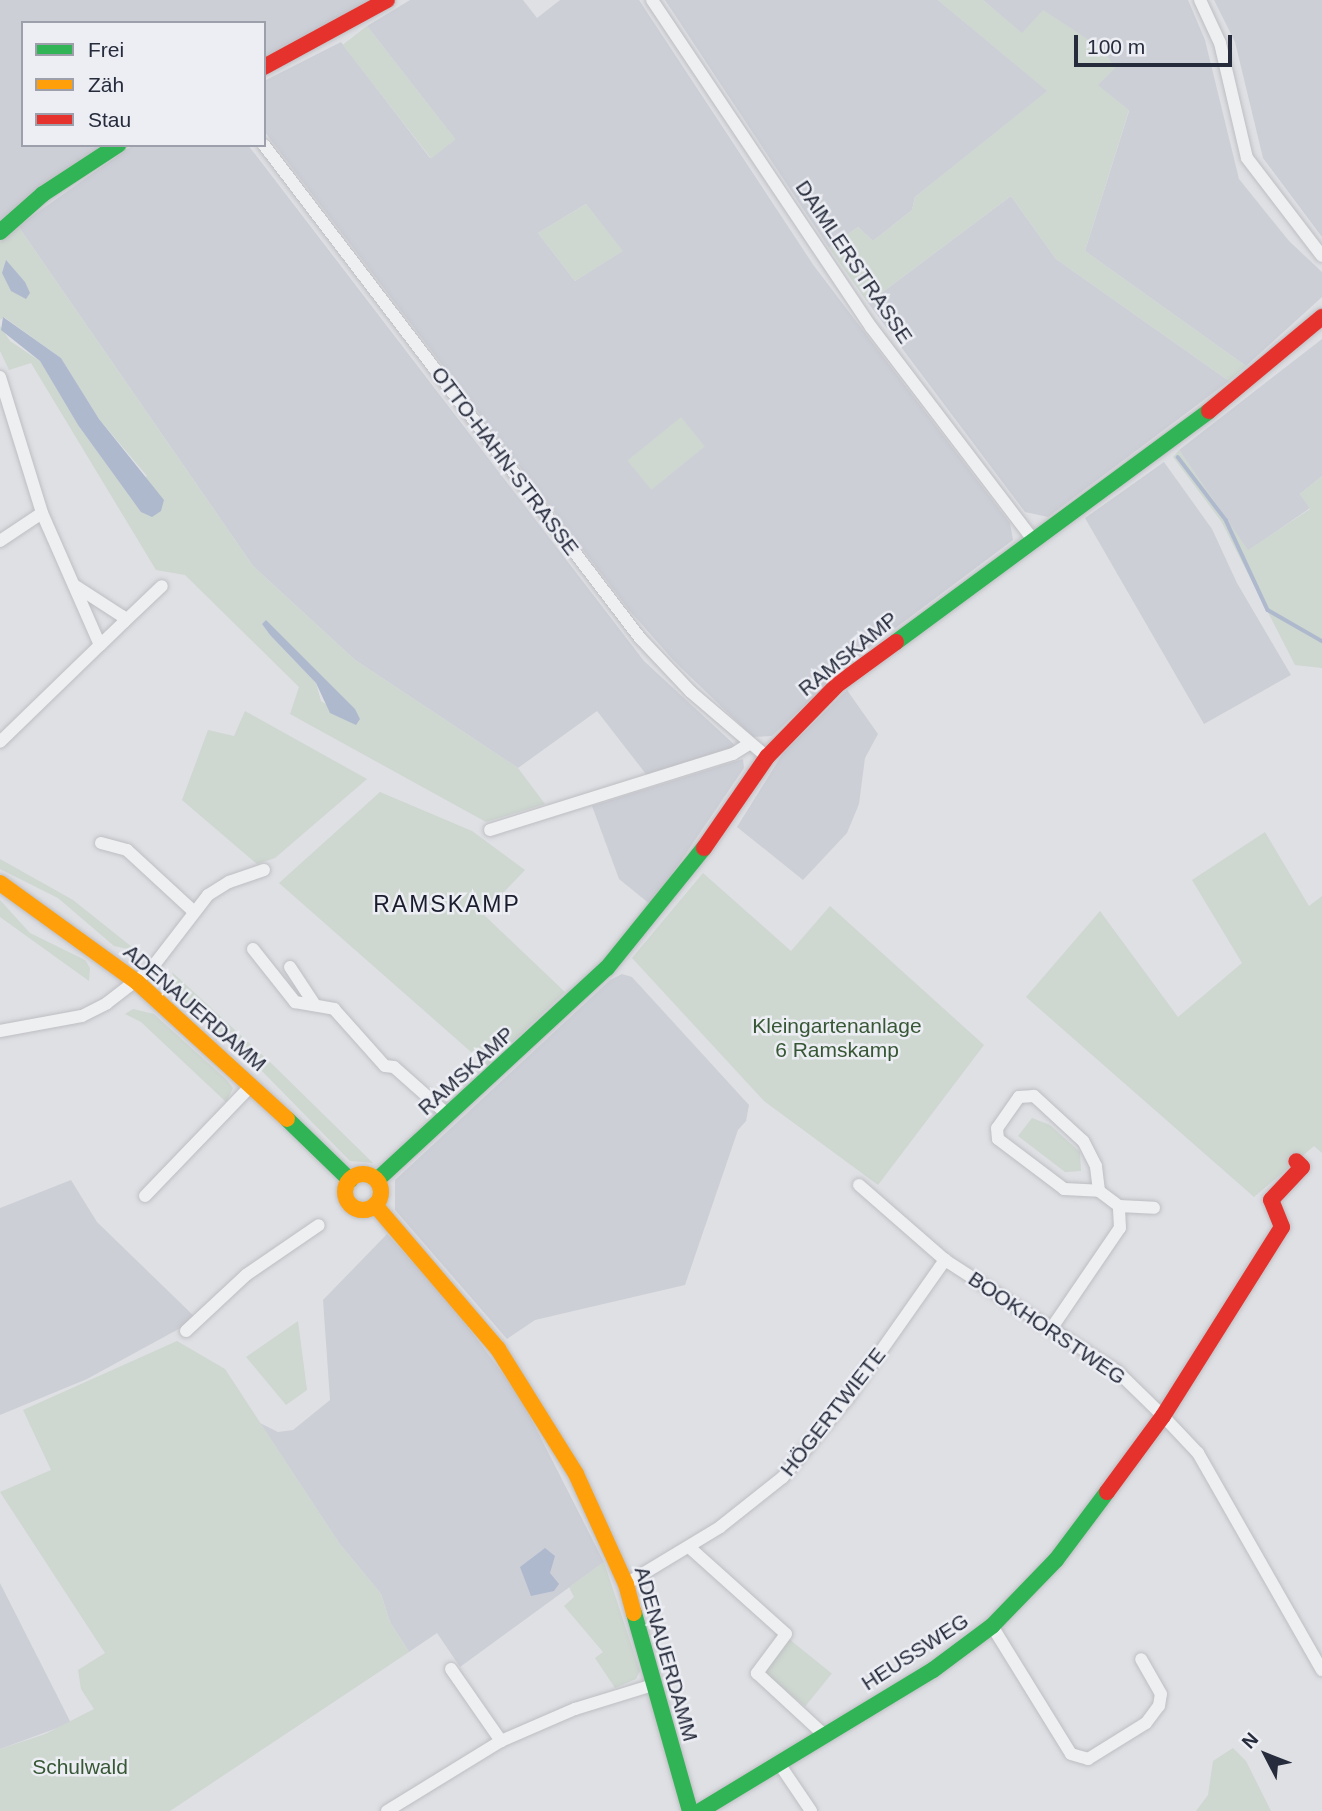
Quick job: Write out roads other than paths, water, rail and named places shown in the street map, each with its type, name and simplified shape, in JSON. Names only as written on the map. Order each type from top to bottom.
[{"type":"street","points":[[266,65],[387,0]]},
{"type":"street","name":"DAIMLERSTRASSE","points":[[652,0],[871,327],[1033,540]]},
{"type":"street","points":[[1200,0],[1220,43],[1247,158],[1322,256]]},
{"type":"street","points":[[0,232],[52,187],[115,147]]},
{"type":"street","name":"OTTO-HAHN-STRASSE","points":[[266,147],[640,638],[749,744],[767,757]]},
{"type":"street","name":"RAMSKAMP","points":[[377,1180],[619,955],[690,868],[767,757],[837,684],[1248,381],[1322,317]]},
{"type":"street","points":[[1,380],[42,513],[100,645]]},
{"type":"street","points":[[0,541],[42,513]]},
{"type":"street","points":[[73,585],[114,607],[124,622]]},
{"type":"street","points":[[0,742],[162,586]]},
{"type":"street","points":[[490,830],[733,754],[749,744]]},
{"type":"street","points":[[101,844],[127,850],[193,911]]},
{"type":"street","points":[[0,1031],[82,1016],[137,982],[193,911],[229,882],[264,870]]},
{"type":"street","name":"ADENAUERDAMM","points":[[0,883],[137,982],[252,1085],[349,1180],[345,1192],[350,1204],[359,1210],[375,1205],[460,1300],[532,1397],[576,1474],[626,1584],[690,1811]]},
{"type":"street","points":[[253,949],[295,1002],[334,1009],[386,1066],[394,1067],[448,1115]]},
{"type":"street","points":[[290,967],[315,1005]]},
{"type":"street","points":[[145,1196],[252,1085]]},
{"type":"street","points":[[1099,1191],[1096,1166],[1083,1142],[1034,1096],[1019,1097],[997,1128],[998,1139],[1064,1189],[1099,1191],[1119,1206],[1154,1208]]},
{"type":"street","name":"HEUSSWEG","points":[[700,1811],[823,1734],[933,1670],[992,1626],[1056,1560],[1104,1502],[1163,1416],[1282,1227],[1271,1200],[1301,1167],[1296,1161]]},
{"type":"street","points":[[349,1180],[366,1174],[377,1180],[381,1190],[375,1205]]},
{"type":"street","name":"BOOKHORSTWEG","points":[[859,1185],[945,1260],[1118,1372],[1163,1416],[1198,1453],[1322,1670]]},
{"type":"street","points":[[1051,1329],[1120,1228],[1119,1206]]},
{"type":"street","points":[[186,1331],[246,1275],[319,1225]]},
{"type":"street","name":"HÖGERTWIETE","points":[[626,1584],[689,1547],[760,1499],[797,1463],[945,1260]]},
{"type":"street","points":[[689,1547],[786,1634],[757,1673],[823,1734]]},
{"type":"street","points":[[992,1626],[1071,1754],[1088,1759],[1146,1723],[1159,1706],[1161,1694],[1141,1659]]},
{"type":"street","points":[[451,1669],[501,1741]]},
{"type":"street","points":[[387,1811],[501,1741],[575,1709],[653,1685]]},
{"type":"street","points":[[778,1762],[811,1811]]},
{"type":"water","points":[[6,260],[25,282],[30,293],[26,299],[11,291],[2,273]]},
{"type":"water","points":[[3,317],[61,358],[99,419],[164,500],[161,511],[152,517],[141,512],[78,425],[40,361],[1,330]]},
{"type":"water","points":[[266,620],[355,709],[360,719],[356,725],[330,713],[316,683],[262,624]]},
{"type":"water","points":[[545,1548],[555,1556],[550,1573],[559,1584],[554,1591],[531,1596],[520,1567]]},
{"type":"waterway","points":[[1178,457],[1226,520],[1268,610],[1322,641]]},
{"type":"district","name":"RAMSKAMP","points":[[447,904]]},
{"type":"park label","name":"Kleingartenanlage 6 Ramskamp","points":[[837,1038]]},
{"type":"park label","name":"Schulwald","points":[[80,1767]]}]
